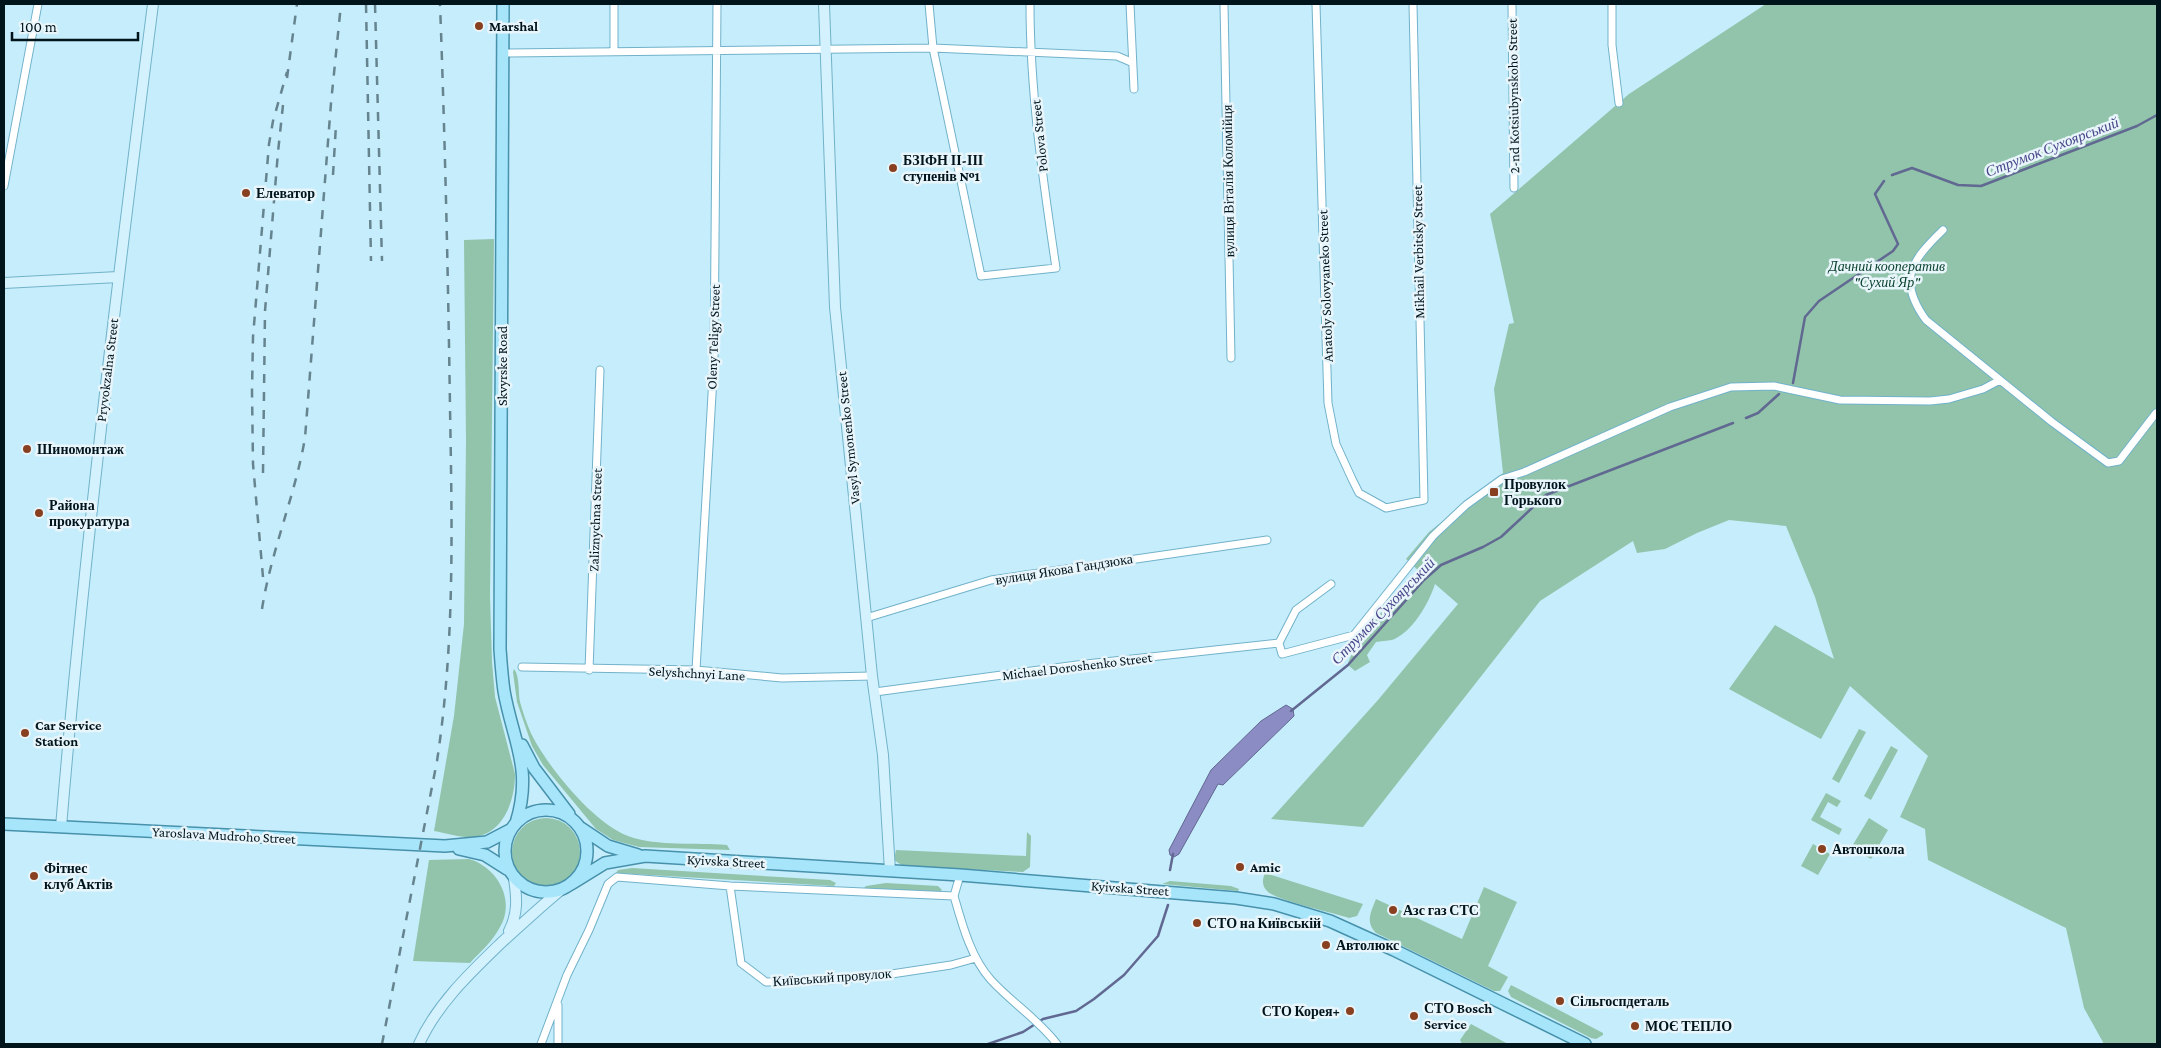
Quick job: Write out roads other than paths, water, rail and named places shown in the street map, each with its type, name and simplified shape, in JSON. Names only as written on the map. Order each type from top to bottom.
[{"type":"main road","name":"Skvyrske Road","points":[[503,4],[500,649],[504,693],[514,727],[524,786],[513,826]]},
{"type":"main road","name":"Skvyrske Road","points":[[514,727],[534,768],[575,822]]},
{"type":"main road","points":[[538,810],[562,812],[575,822],[586,842],[587,857],[584,867],[567,887],[548,892],[536,891],[525,887],[510,874],[505,848],[513,826],[527,815],[538,810]]},
{"type":"main road","name":"Kyivska Street","points":[[575,822],[608,846],[645,856],[960,875],[1187,892],[1274,904],[1330,921],[1358,933],[1585,1044]]},
{"type":"main road","name":"Yaroslava Mudroho Street","points":[[4,824],[445,846],[487,842],[513,826]]},
{"type":"main road","name":"Yaroslava Mudroho Street","points":[[445,846],[485,855],[510,874]]},
{"type":"main road","name":"Kyivska Street","points":[[567,887],[604,863],[645,856]]},
{"type":"street","points":[[4,186],[38,4]]},
{"type":"street","name":"Pryvokzalna Street","points":[[61,827],[75,660],[118,277],[153,4]]},
{"type":"street","points":[[614,4],[614,51]]},
{"type":"street","name":"Oleny Teligy Street","points":[[696,670],[714,360],[717,4]]},
{"type":"street","name":"Vasyl Symonenko Street","points":[[824,4],[824,50],[835,307],[872,676],[883,755],[890,871]]},
{"type":"street","points":[[929,4],[933,48]]},
{"type":"street","name":"Polova Street","points":[[933,48],[981,276],[1056,268],[1040,159],[1030,53],[1030,4]]},
{"type":"street","points":[[1130,4],[1131,62],[1134,89]]},
{"type":"street","name":"вулиця Віталія Коломійця","points":[[1224,4],[1231,358]]},
{"type":"street","name":"Anatoly Solovyaneko Street","points":[[1316,4],[1328,402],[1336,444],[1360,493],[1386,508],[1424,500]]},
{"type":"street","name":"Mikhail Verbitsky Street","points":[[1413,4],[1424,500]]},
{"type":"street","name":"2-nd Kotsiubynskoho Street","points":[[1512,4],[1514,188]]},
{"type":"street","points":[[1612,4],[1612,44],[1619,103]]},
{"type":"street","points":[[503,53],[933,48],[1117,56],[1131,62]]},
{"type":"street","points":[[1943,230],[1926,246],[1912,268],[1909,283],[1916,306],[1926,320],[2052,422],[2108,464],[2118,461],[2156,413]]},
{"type":"street","points":[[4,283],[118,277]]},
{"type":"street","name":"Zaliznychna Street","points":[[590,670],[600,370]]},
{"type":"street","points":[[1331,584],[1296,610],[1279,643],[1282,654],[1354,635],[1433,536],[1466,505],[1502,479],[1524,472],[1670,406],[1732,387],[1774,386],[1840,400],[1930,401],[1949,399],[1983,389],[2000,380]]},
{"type":"street","name":"вулиця Якова Гандзюка","points":[[866,618],[991,580],[1267,540]]},
{"type":"street","name":"Michael Doroshenko Street","points":[[875,692],[1077,665],[1279,643]]},
{"type":"street","name":"Selyshchnyi Lane","points":[[522,667],[590,670],[696,670],[782,678],[872,676]]},
{"type":"street","points":[[505,940],[514,921],[517,907],[510,874]]},
{"type":"street","points":[[960,875],[954,896],[976,958],[990,979],[1034,1018],[1057,1044]]},
{"type":"street","name":"Kyivska Street","points":[[558,999],[608,884],[617,876],[730,886],[954,896]]},
{"type":"street","name":"Київський провулок","points":[[730,886],[741,963],[766,982],[819,981],[885,975],[951,965],[976,958]]},
{"type":"street","points":[[419,1044],[429,1024],[454,991],[532,914],[567,887]]},
{"type":"street","points":[[541,1044],[558,999]]},
{"type":"street","points":[[558,999],[558,1044]]},
{"type":"water","points":[[1286,705],[1293,709],[1294,716],[1223,785],[1218,784],[1179,854],[1174,857],[1170,855],[1169,850],[1211,770],[1261,721]]},
{"type":"waterway","name":"Струмок Сухоярський","points":[[1892,175],[1912,168],[1958,185],[1981,186],[2137,126],[2157,115]]},
{"type":"waterway","name":"Струмок Сухоярський","points":[[1793,383],[1805,317],[1819,301],[1893,251],[1898,244],[1875,194],[1884,181]]},
{"type":"waterway","name":"Струмок Сухоярський","points":[[1746,418],[1758,413],[1779,394]]},
{"type":"waterway","name":"Струмок Сухоярський","points":[[1291,711],[1348,665],[1424,580],[1441,565],[1501,537],[1546,495],[1733,423]]},
{"type":"waterway","name":"Струмок Сухоярський","points":[[1170,870],[1173,854]]},
{"type":"waterway","name":"Струмок Сухоярський","points":[[988,1044],[1023,1032],[1043,1019],[1076,1011],[1094,999],[1124,975],[1158,936],[1168,905]]},
{"type":"railway","points":[[287,78],[297,4]]},
{"type":"railway","points":[[262,609],[271,566],[301,460],[305,438],[331,103],[341,4]]},
{"type":"railway","points":[[366,4],[371,261]]},
{"type":"railway","points":[[375,4],[382,261]]},
{"type":"railway","points":[[382,1044],[437,761],[443,717],[450,629],[451,452],[440,4]]},
{"type":"railway","points":[[263,577],[253,464],[253,337],[269,144],[273,121],[287,72]]},
{"type":"railway","points":[[263,473],[265,311],[283,105]]},
{"type":"railway","points":[[333,175],[336,125]]},
{"type":"place","name":"Marshal","points":[[479,26]]},
{"type":"place","name":"БЗІФН ІІ-ІІІ ступенів №1","points":[[893,168]]},
{"type":"place","name":"Елеватор","points":[[246,193]]},
{"type":"place","name":"Шиномонтаж","points":[[27,449]]},
{"type":"place","name":"Провулок Горького","points":[[1494,492]]},
{"type":"place","name":"Района прокуратура","points":[[39,513]]},
{"type":"place","name":"Car Service Station","points":[[25,733]]},
{"type":"place","name":"Автошкола","points":[[1822,849]]},
{"type":"place","name":"Amic","points":[[1240,867]]},
{"type":"place","name":"Фітнес клуб Актів","points":[[34,876]]},
{"type":"place","name":"Азс газ СТС","points":[[1393,910]]},
{"type":"place","name":"СТО на Київській","points":[[1197,923]]},
{"type":"place","name":"Автолюкс","points":[[1326,945]]},
{"type":"place","name":"Сільгоспдеталь","points":[[1560,1001]]},
{"type":"place","name":"СТО Корея+","points":[[1350,1011]]},
{"type":"place","name":"СТО Bosch Service","points":[[1414,1016]]},
{"type":"place","name":"МОЄ ТЕПЛО","points":[[1635,1026]]},
{"type":"park label","name":"Дачний кооператив \"Сухий Яр\"","points":[[1887,274]]}]
